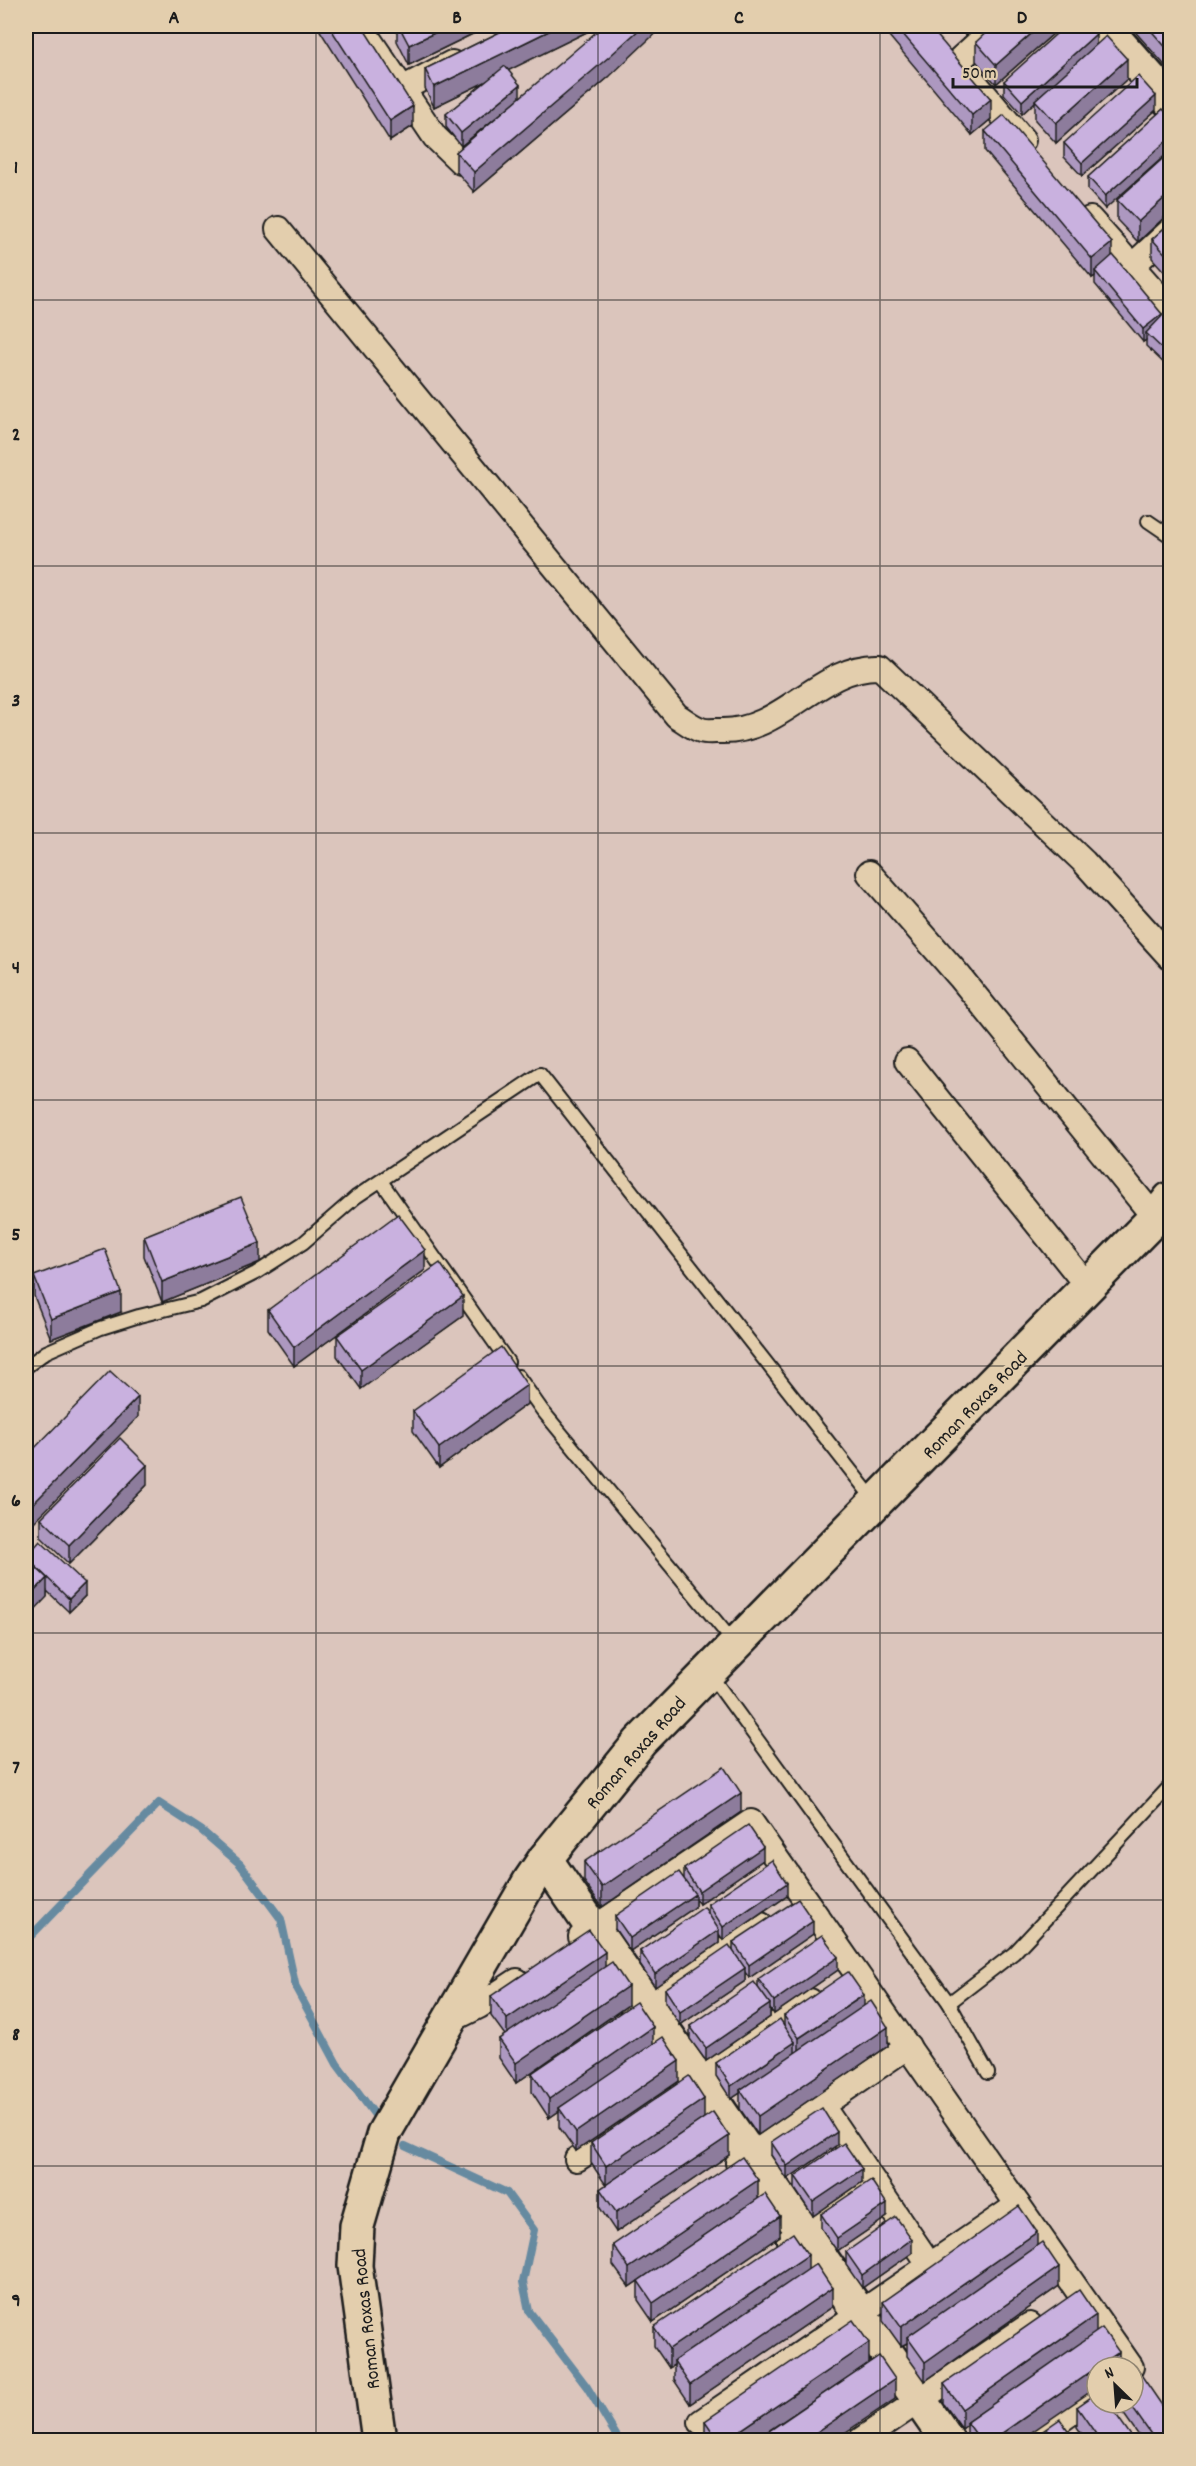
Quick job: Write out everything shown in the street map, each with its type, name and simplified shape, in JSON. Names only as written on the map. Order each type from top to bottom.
[{"type":"main road","points":[[1103,26],[1170,101]]},
{"type":"main road","name":"Roman Roxas Road","points":[[379,2440],[355,2266],[357,2226],[384,2133],[447,2022],[545,1859],[640,1742],[1163,1209]]},
{"type":"main road","points":[[545,1859],[947,2440]]},
{"type":"street","points":[[360,26],[435,137],[461,162],[496,131]]},
{"type":"street","points":[[957,63],[998,26]]},
{"type":"street","points":[[942,44],[1040,160]]},
{"type":"street","points":[[402,89],[474,52]]},
{"type":"street","points":[[1078,205],[1170,309]]},
{"type":"street","points":[[278,229],[677,716],[701,730],[731,732],[767,722],[846,672],[863,667],[880,667],[1084,862],[1170,957]]},
{"type":"street","points":[[1131,267],[1170,231]]},
{"type":"street","points":[[868,873],[1163,1209]]},
{"type":"street","points":[[907,1061],[1088,1287]]},
{"type":"street","points":[[565,1948],[751,1822],[803,1897],[838,1982],[908,2046],[1018,2205],[1063,2302],[1117,2355]]},
{"type":"street","points":[[617,2023],[803,1897]]},
{"type":"street","points":[[447,2022],[479,2006],[536,1967]]},
{"type":"street","points":[[669,2098],[838,1982]]},
{"type":"street","points":[[722,2174],[908,2046]]},
{"type":"street","points":[[822,2106],[930,2265]]},
{"type":"street","points":[[577,2159],[631,2123]]},
{"type":"street","points":[[774,2251],[874,2183]]},
{"type":"street","points":[[701,2422],[1018,2205]]},
{"type":"street","points":[[861,2440],[1063,2302]]},
{"type":"street","points":[[1033,2440],[1063,2432],[1085,2407]]},
{"type":"lane","points":[[1148,521],[1170,536]]},
{"type":"lane","points":[[26,1367],[46,1352],[101,1328],[201,1301],[256,1273],[303,1243],[356,1197],[540,1074],[877,1503]]},
{"type":"lane","points":[[381,1181],[542,1410],[735,1644]]},
{"type":"lane","points":[[708,1672],[949,2003],[988,2073]]},
{"type":"lane","points":[[949,2003],[1014,1953],[1170,1786]]},
{"type":"building","points":[[329,26],[362,26],[413,106],[390,121]]},
{"type":"building","points":[[399,26],[449,26],[409,45]]},
{"type":"building","points":[[512,26],[559,26],[434,87],[425,69]]},
{"type":"building","points":[[603,26],[643,26],[474,172],[456,152]]},
{"type":"building","points":[[896,26],[929,26],[991,99],[972,115]]},
{"type":"building","points":[[993,26],[1040,26],[996,65],[976,42]]},
{"type":"building","points":[[1065,26],[1088,26],[1096,34],[1022,101],[1004,81]]},
{"type":"building","points":[[1147,26],[1170,26],[1170,52]]},
{"type":"building","points":[[1106,36],[1127,59],[1056,123],[1035,100]]},
{"type":"building","points":[[505,66],[520,85],[461,133],[446,114]]},
{"type":"building","points":[[1138,76],[1156,96],[1082,163],[1064,143]]},
{"type":"building","points":[[1163,109],[1170,117],[1170,138],[1105,196],[1088,177]]},
{"type":"building","points":[[1004,115],[1112,243],[1092,259],[985,131]]},
{"type":"building","points":[[1170,152],[1170,193],[1138,222],[1117,200]]},
{"type":"building","points":[[1170,223],[1170,259],[1152,239]]},
{"type":"building","points":[[1113,255],[1162,314],[1143,329],[1095,271]]},
{"type":"building","points":[[1164,314],[1170,320],[1170,356],[1146,333]]},
{"type":"building","points":[[241,1197],[260,1243],[162,1282],[144,1236]]},
{"type":"building","points":[[398,1214],[425,1250],[294,1347],[268,1310]]},
{"type":"building","points":[[105,1249],[121,1292],[51,1319],[34,1276]]},
{"type":"building","points":[[440,1263],[463,1296],[361,1370],[337,1336]]},
{"type":"building","points":[[501,1347],[527,1385],[439,1448],[413,1411]]},
{"type":"building","points":[[110,1371],[138,1397],[26,1511],[26,1457]]},
{"type":"building","points":[[120,1438],[147,1465],[69,1545],[41,1518]]},
{"type":"building","points":[[40,1541],[85,1583],[69,1599],[26,1557]]},
{"type":"building","points":[[26,1558],[47,1578],[26,1600]]},
{"type":"building","points":[[724,1767],[741,1793],[602,1887],[584,1862]]},
{"type":"building","points":[[748,1825],[763,1847],[699,1891],[684,1869]]},
{"type":"building","points":[[772,1860],[787,1883],[723,1927],[708,1904]]},
{"type":"building","points":[[679,1872],[695,1894],[630,1938],[615,1916]]},
{"type":"building","points":[[798,1899],[813,1921],[749,1965],[733,1942]]},
{"type":"building","points":[[704,1907],[719,1930],[655,1974],[640,1951]]},
{"type":"building","points":[[589,1930],[605,1952],[507,2019],[491,1996]]},
{"type":"building","points":[[822,1935],[838,1957],[774,2001],[758,1979]]},
{"type":"building","points":[[729,1945],[745,1968],[680,2012],[665,1989]]},
{"type":"building","points":[[612,1962],[628,1986],[516,2063],[499,2039]]},
{"type":"building","points":[[848,1972],[864,1995],[799,2038],[784,2016]]},
{"type":"building","points":[[754,1982],[770,2004],[706,2048],[690,2026]]},
{"type":"building","points":[[871,2001],[888,2027],[758,2116],[740,2090]]},
{"type":"building","points":[[636,2002],[653,2027],[549,2099],[532,2073]]},
{"type":"building","points":[[780,2019],[795,2042],[731,2086],[716,2063]]},
{"type":"building","points":[[663,2037],[679,2061],[576,2132],[559,2108]]},
{"type":"building","points":[[689,2076],[704,2099],[606,2166],[591,2143]]},
{"type":"building","points":[[822,2108],[837,2132],[787,2166],[771,2142]]},
{"type":"building","points":[[713,2112],[729,2136],[616,2212],[600,2189]]},
{"type":"building","points":[[844,2143],[862,2169],[813,2202],[795,2176]]},
{"type":"building","points":[[742,2157],[758,2180],[629,2268],[613,2245]]},
{"type":"building","points":[[871,2180],[887,2204],[837,2238],[821,2214]]},
{"type":"building","points":[[765,2194],[780,2216],[653,2303],[638,2281]]},
{"type":"building","points":[[1019,2206],[1037,2232],[901,2327],[883,2302]]},
{"type":"building","points":[[896,2217],[912,2239],[862,2275],[846,2252]]},
{"type":"building","points":[[793,2233],[808,2255],[669,2349],[654,2327]]},
{"type":"building","points":[[1042,2242],[1059,2267],[925,2362],[907,2337]]},
{"type":"building","points":[[816,2264],[832,2288],[690,2385],[674,2361]]},
{"type":"building","points":[[1079,2290],[1096,2315],[962,2409],[944,2384]]},
{"type":"building","points":[[853,2320],[869,2343],[726,2440],[718,2440],[705,2421]]},
{"type":"building","points":[[1102,2328],[1119,2352],[1115,2355],[1085,2355],[1085,2376],[992,2440],[980,2440],[967,2422]]},
{"type":"building","points":[[879,2356],[895,2379],[805,2440],[756,2440]]},
{"type":"building","points":[[1145,2381],[1170,2417],[1170,2440],[1155,2440],[1137,2415],[1145,2415]]},
{"type":"building","points":[[1085,2401],[1085,2415],[1116,2415],[1134,2440],[1100,2440],[1077,2407]]},
{"type":"building","points":[[1060,2419],[1075,2440],[1040,2440],[1037,2435]]},
{"type":"waterway","points":[[26,1941],[159,1803],[201,1830],[240,1864],[281,1919],[296,1988],[337,2064],[378,2119]]},
{"type":"waterway","points":[[405,2146],[507,2193],[534,2230],[523,2282],[529,2311],[587,2387],[619,2440]]}]
